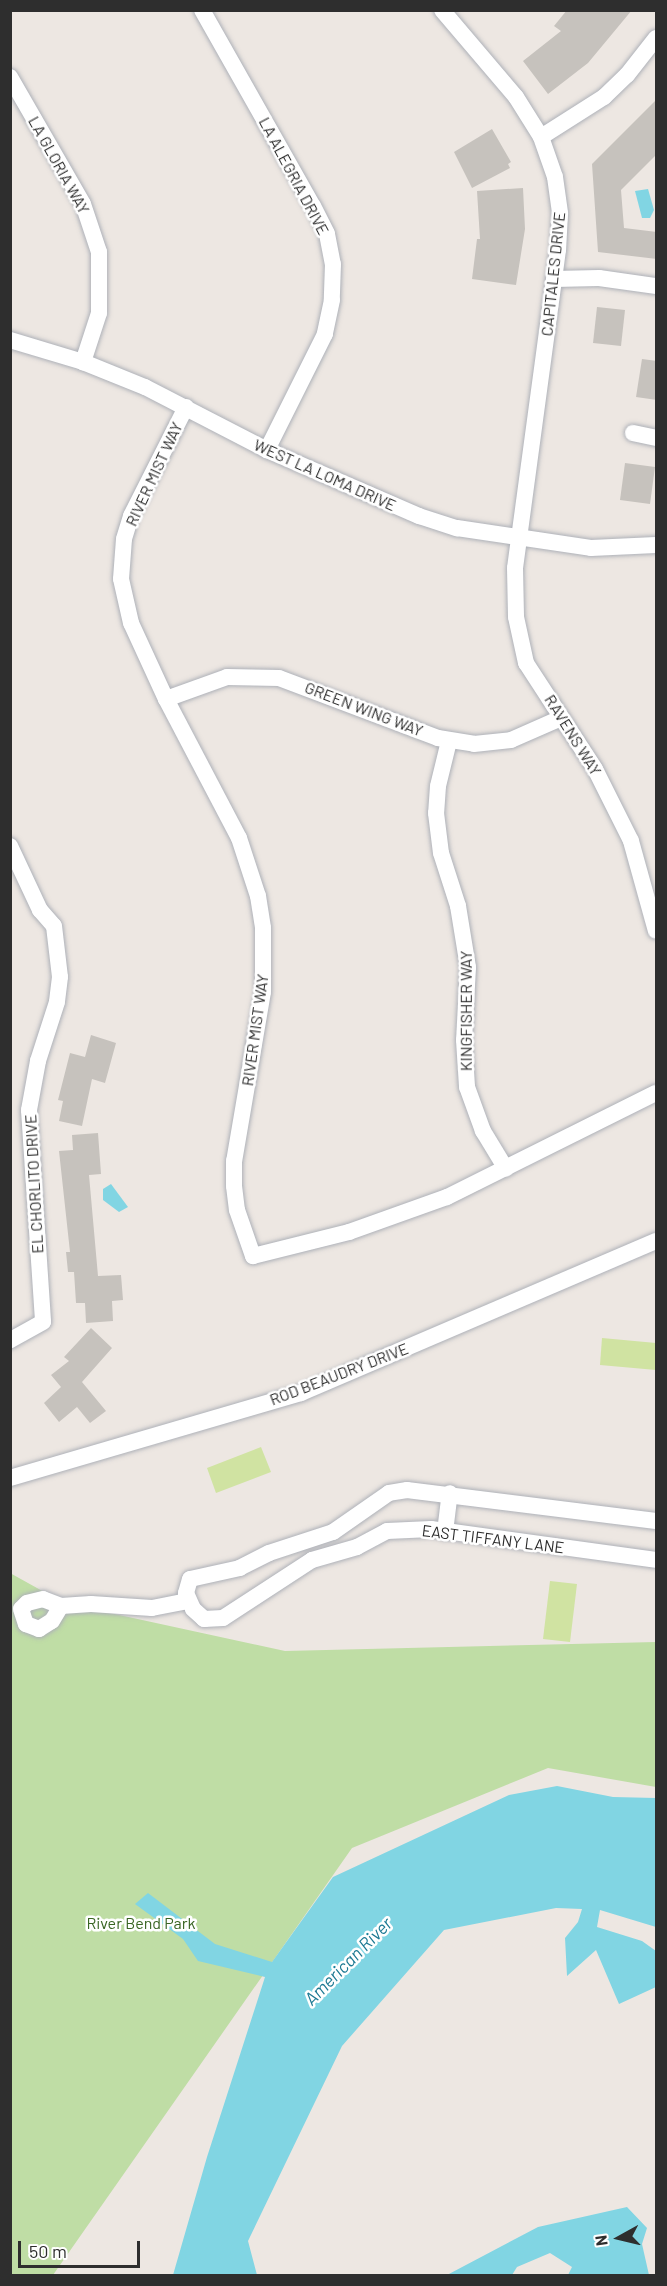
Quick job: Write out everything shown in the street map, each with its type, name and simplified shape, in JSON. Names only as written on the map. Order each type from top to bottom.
[{"type":"street","name":"LA ALEGRIA DRIVE","points":[[202,10],[313,206],[327,234],[333,264],[334,286],[325,334],[267,450]]},
{"type":"street","name":"CAPITALES DRIVE","points":[[442,10],[516,97],[541,137],[555,177],[560,204],[554,279],[519,537]]},
{"type":"street","points":[[541,137],[604,97],[654,44]]},
{"type":"street","name":"LA GLORIA WAY","points":[[10,77],[83,204],[99,252],[99,313],[83,362]]},
{"type":"street","points":[[554,279],[599,278],[657,286]]},
{"type":"street","name":"WEST LA LOMA DRIVE","points":[[10,340],[83,362],[186,407],[267,450],[419,516],[457,528],[591,548],[657,545]]},
{"type":"street","name":"RIVER MIST WAY","points":[[186,407],[131,516],[122,560],[124,605],[166,699],[239,838],[258,896],[263,928],[263,993],[234,1161],[237,1210],[253,1256],[398,1216],[506,1169],[592,1122],[657,1094]]},
{"type":"street","points":[[633,433],[657,438]]},
{"type":"street","name":"RAVENS WAY","points":[[519,537],[513,593],[519,639],[526,663],[600,778],[631,841],[657,931]]},
{"type":"street","name":"GREEN WING WAY","points":[[166,699],[227,677],[279,678],[449,741],[474,744],[511,740],[561,718]]},
{"type":"street","name":"KINGFISHER WAY","points":[[449,741],[438,786],[436,813],[441,853],[458,906],[468,967],[465,1075],[473,1109],[506,1169]]},
{"type":"street","name":"EL CHORLITO DRIVE","points":[[10,846],[40,910],[54,926],[59,951],[57,1002],[38,1061],[29,1110],[44,1322],[10,1340]]},
{"type":"street","name":"ROD BEAUDRY DRIVE","points":[[10,1478],[302,1393],[657,1241]]},
{"type":"street","points":[[61,1606],[91,1604],[152,1608],[188,1601],[190,1579],[240,1568],[279,1550],[333,1532],[388,1493],[407,1490],[450,1493],[657,1521]]},
{"type":"street","points":[[445,1532],[450,1493]]},
{"type":"street","name":"EAST TIFFANY LANE","points":[[188,1601],[204,1619],[223,1618],[312,1560],[357,1547],[387,1531],[445,1532],[657,1560]]},
{"type":"green space","points":[[602,1338],[656,1343],[656,1370],[600,1365]]},
{"type":"green space","points":[[261,1447],[271,1472],[216,1493],[207,1468]]},
{"type":"green space","name":"River Bend Park","points":[[10,1573],[64,1603],[285,1651],[656,1642],[656,1787],[548,1768],[352,1848],[53,2275],[11,2275]]},
{"type":"green space","points":[[550,1581],[577,1584],[570,1642],[543,1639]]},
{"type":"water","points":[[648,189],[654,210],[650,218],[642,218],[635,191]]},
{"type":"water","points":[[111,1184],[128,1207],[119,1212],[103,1200],[103,1189]]},
{"type":"water","name":"American River","points":[[557,1786],[613,1797],[656,1798],[656,1927],[600,1910],[597,1927],[642,1941],[656,1951],[656,1987],[619,2004],[596,1950],[567,1976],[565,1938],[578,1922],[582,1909],[556,1908],[444,1930],[342,2046],[248,2241],[257,2275],[173,2275],[207,2157],[265,1977],[198,1961],[183,1939],[135,1904],[148,1893],[215,1944],[272,1962],[333,1877],[509,1795]]},
{"type":"water","points":[[627,2207],[647,2228],[642,2244],[649,2275],[568,2275],[572,2267],[550,2253],[517,2267],[512,2275],[447,2275],[538,2227]]},
{"type":"building","points":[[567,10],[632,10],[588,63],[548,94],[523,61],[561,31],[554,26]]},
{"type":"building","points":[[657,99],[657,154],[621,190],[624,228],[657,232],[657,259],[598,252],[592,164]]},
{"type":"building","points":[[492,129],[511,162],[508,164],[510,168],[472,188],[454,152]]},
{"type":"building","points":[[523,188],[525,229],[516,285],[472,279],[477,239],[480,239],[477,191]]},
{"type":"building","points":[[597,307],[625,310],[621,346],[593,343]]},
{"type":"building","points":[[642,359],[657,361],[657,400],[636,397]]},
{"type":"building","points":[[625,463],[655,467],[650,504],[620,500]]},
{"type":"building","points":[[91,1035],[116,1043],[105,1083],[92,1079],[82,1126],[59,1121],[63,1101],[58,1100],[70,1053],[85,1057]]},
{"type":"building","points":[[98,1133],[101,1174],[89,1175],[98,1276],[121,1275],[123,1300],[112,1301],[113,1321],[86,1323],[85,1303],[76,1303],[74,1272],[68,1272],[66,1252],[70,1252],[59,1151],[73,1150],[72,1135]]},
{"type":"building","points":[[91,1328],[112,1348],[82,1382],[106,1411],[90,1423],[77,1407],[59,1422],[44,1403],[61,1387],[51,1375],[69,1361],[64,1357]]}]
